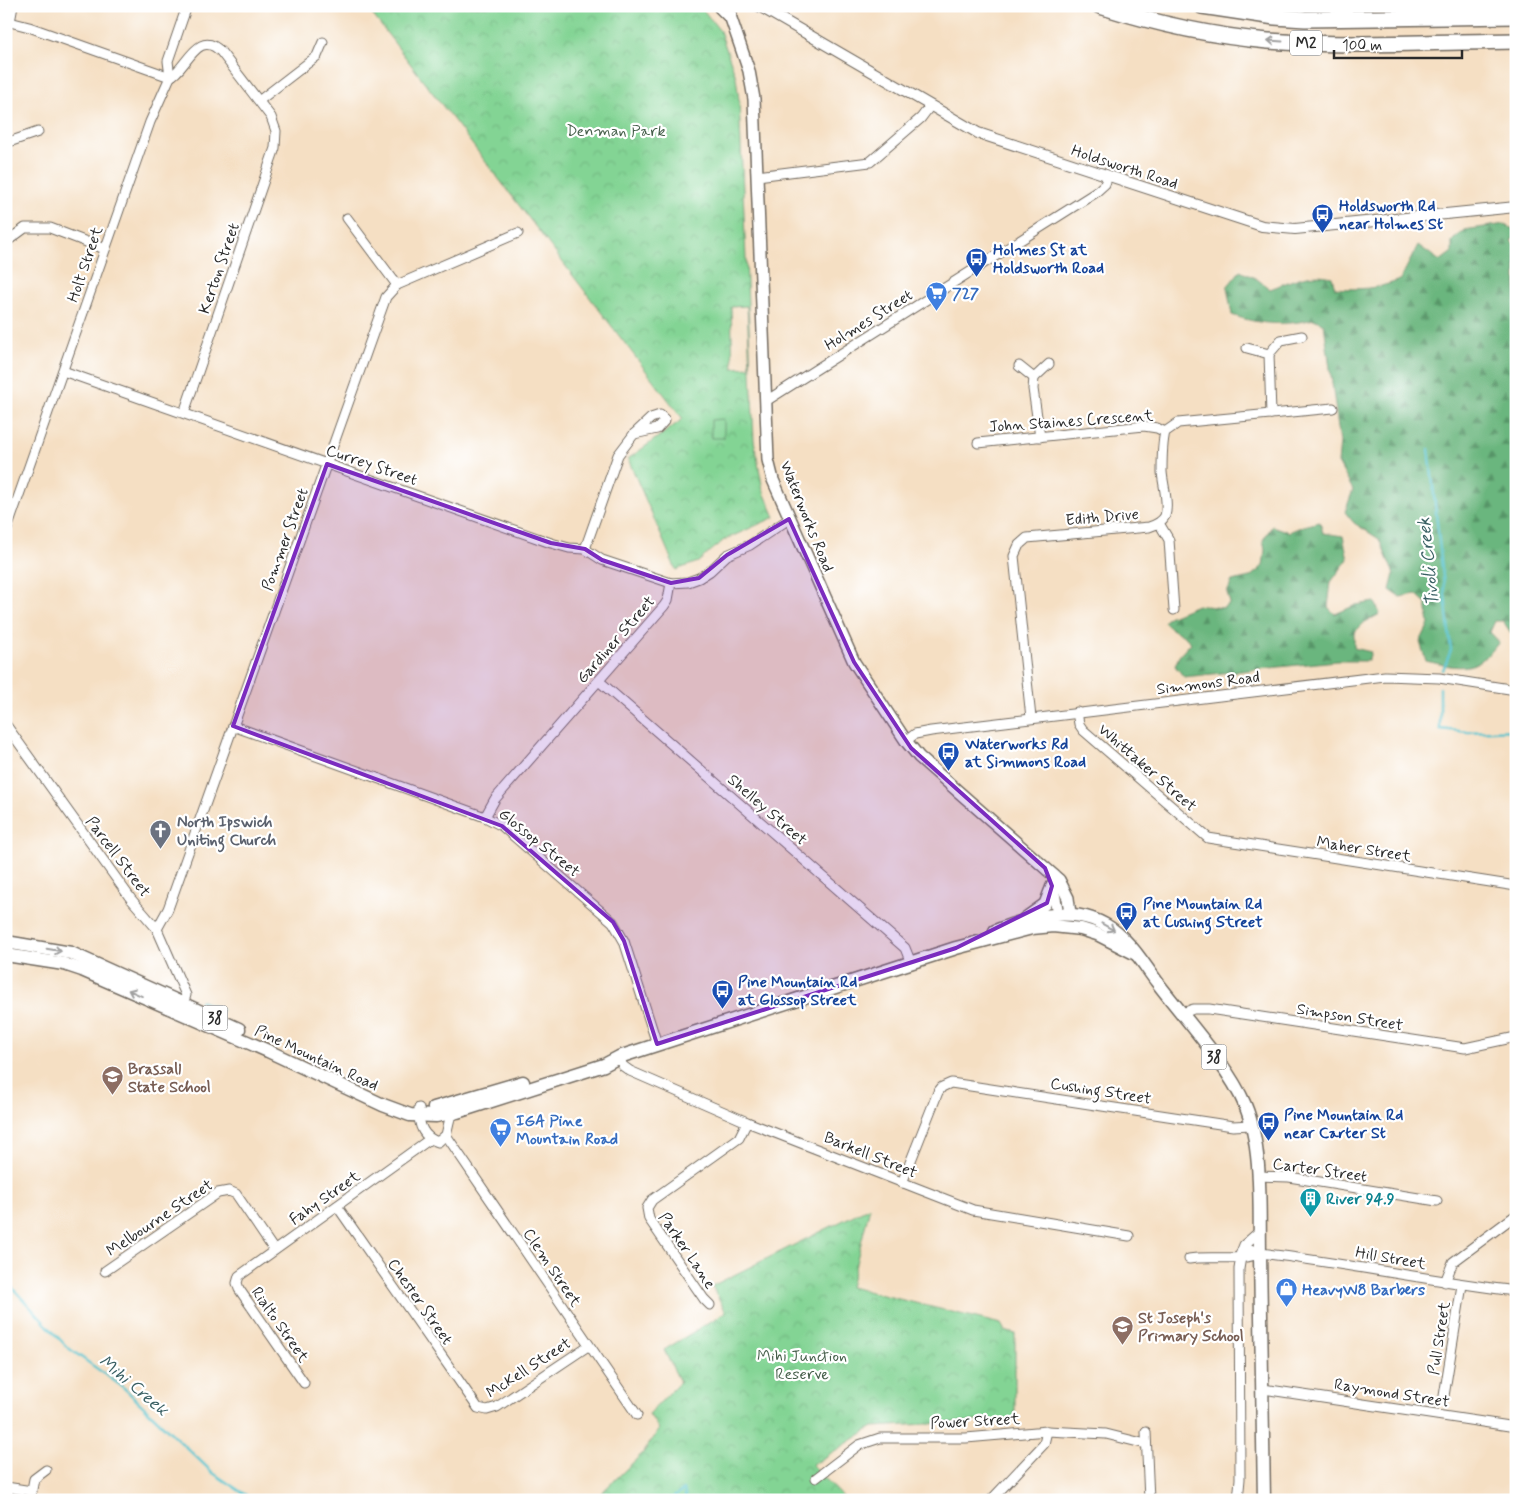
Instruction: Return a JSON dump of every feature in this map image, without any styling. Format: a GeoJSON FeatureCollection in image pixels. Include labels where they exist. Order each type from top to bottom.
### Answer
{"type":"FeatureCollection","features":[{"type":"Feature","properties":{"kind":"highway","name":"M2"},"geometry":{"type":"LineString","coordinates":[[1100,6],[1188,29],[1266,40],[1335,43],[1516,40]]}},
{"type":"Feature","properties":{"kind":"highway","name":"M2"},"geometry":{"type":"LineString","coordinates":[[1202,6],[1260,15],[1305,19],[1516,16]]}},
{"type":"Feature","properties":{"kind":"main road","name":"Waterworks Road"},"geometry":{"type":"LineString","coordinates":[[728,8],[752,83],[769,467],[789,519],[854,662],[906,741],[919,757],[1062,884],[1069,902],[1064,920]]}},
{"type":"Feature","properties":{"kind":"main road","name":"Waterworks Road"},"geometry":{"type":"LineString","coordinates":[[1045,868],[1064,920]]}},
{"type":"Feature","properties":{"kind":"main road"},"geometry":{"type":"LineString","coordinates":[[1020,921],[1046,904],[1052,886]]}},
{"type":"Feature","properties":{"kind":"main road","name":"Pine Mountain Road"},"geometry":{"type":"LineString","coordinates":[[956,948],[1020,921],[1064,920],[1097,934],[1136,954],[1232,1080],[1243,1101],[1251,1124],[1258,1176],[1264,1500]]}},
{"type":"Feature","properties":{"kind":"main road","name":"Pine Mountain Road"},"geometry":{"type":"LineString","coordinates":[[6,942],[71,953],[182,1008],[385,1098],[419,1112],[448,1114],[604,1064],[657,1044],[956,948],[1064,920]]}},
{"type":"Feature","properties":{"kind":"main road","name":"Pine Mountain Road"},"geometry":{"type":"LineString","coordinates":[[6,955],[46,961],[82,970],[182,1008]]}},
{"type":"Feature","properties":{"kind":"street"},"geometry":{"type":"LineString","coordinates":[[13,6],[8,21],[170,77],[179,71],[196,48],[206,45],[212,46],[220,50],[260,100],[317,56],[322,42]]}},
{"type":"Feature","properties":{"kind":"street","name":"Holt Street"},"geometry":{"type":"LineString","coordinates":[[6,532],[152,116],[170,77],[168,61],[187,6]]}},
{"type":"Feature","properties":{"kind":"street","name":"Holdsworth Road"},"geometry":{"type":"LineString","coordinates":[[759,6],[930,106],[992,138],[1262,226],[1283,230],[1516,207]]}},
{"type":"Feature","properties":{"kind":"street","name":"Kerton Street"},"geometry":{"type":"LineString","coordinates":[[184,413],[276,148],[276,131],[260,100]]}},
{"type":"Feature","properties":{"kind":"street"},"geometry":{"type":"LineString","coordinates":[[757,176],[870,162],[921,118],[930,106]]}},
{"type":"Feature","properties":{"kind":"street"},"geometry":{"type":"LineString","coordinates":[[6,143],[38,132]]}},
{"type":"Feature","properties":{"kind":"street","name":"Holmes Street"},"geometry":{"type":"LineString","coordinates":[[766,401],[1095,193],[1105,184],[1108,176]]}},
{"type":"Feature","properties":{"kind":"street"},"geometry":{"type":"LineString","coordinates":[[347,218],[397,285],[518,233]]}},
{"type":"Feature","properties":{"kind":"street"},"geometry":{"type":"LineString","coordinates":[[6,242],[25,228],[50,228],[105,249]]}},
{"type":"Feature","properties":{"kind":"street","name":"Pommer Street"},"geometry":{"type":"LineString","coordinates":[[157,929],[168,909],[386,297],[397,285]]}},
{"type":"Feature","properties":{"kind":"street"},"geometry":{"type":"LineString","coordinates":[[1270,414],[1269,354],[1281,340],[1302,336]]}},
{"type":"Feature","properties":{"kind":"street"},"geometry":{"type":"LineString","coordinates":[[1247,348],[1269,354]]}},
{"type":"Feature","properties":{"kind":"street"},"geometry":{"type":"LineString","coordinates":[[1040,437],[1033,389],[1034,378],[1050,364]]}},
{"type":"Feature","properties":{"kind":"street"},"geometry":{"type":"LineString","coordinates":[[1020,366],[1034,378]]}},
{"type":"Feature","properties":{"kind":"street","name":"Currey Street"},"geometry":{"type":"LineString","coordinates":[[63,371],[552,543],[569,548],[585,549],[602,560],[671,583]]}},
{"type":"Feature","properties":{"kind":"street"},"geometry":{"type":"LineString","coordinates":[[1166,432],[1178,423],[1333,408]]}},
{"type":"Feature","properties":{"kind":"street","name":"John Staines Crescent"},"geometry":{"type":"LineString","coordinates":[[978,443],[1144,426],[1166,432]]}},
{"type":"Feature","properties":{"kind":"street","name":"Edith Drive"},"geometry":{"type":"LineString","coordinates":[[1031,718],[1014,556],[1019,545],[1027,538],[1149,527],[1158,523],[1164,517],[1166,509],[1162,470],[1166,432]]}},
{"type":"Feature","properties":{"kind":"street"},"geometry":{"type":"LineString","coordinates":[[585,549],[618,455],[634,434]]}},
{"type":"Feature","properties":{"kind":"street","name":"Gardiner Street"},"geometry":{"type":"LineString","coordinates":[[485,817],[495,799],[664,606],[668,600],[671,583],[688,582],[699,578],[710,571],[727,555],[750,545],[789,519]]}},
{"type":"Feature","properties":{"kind":"street"},"geometry":{"type":"LineString","coordinates":[[1158,523],[1165,530],[1169,540],[1174,610]]}},
{"type":"Feature","properties":{"kind":"street","name":"Simmons Road"},"geometry":{"type":"LineString","coordinates":[[906,741],[925,732],[1385,676],[1439,678],[1516,690]]}},
{"type":"Feature","properties":{"kind":"street","name":"Shelley Street"},"geometry":{"type":"LineString","coordinates":[[599,681],[905,948],[911,963]]}},
{"type":"Feature","properties":{"kind":"street","name":"Whittaker Street"},"geometry":{"type":"LineString","coordinates":[[1078,712],[1079,724],[1086,733],[1208,838]]}},
{"type":"Feature","properties":{"kind":"street","name":"Parcell Street"},"geometry":{"type":"LineString","coordinates":[[6,724],[108,867],[157,929],[186,995],[182,1008]]}},
{"type":"Feature","properties":{"kind":"street","name":"Glossop Street"},"geometry":{"type":"LineString","coordinates":[[233,726],[485,817],[502,826],[613,922],[624,941],[657,1044]]}},
{"type":"Feature","properties":{"kind":"street","name":"Maher Street"},"geometry":{"type":"LineString","coordinates":[[1208,838],[1516,886]]}},
{"type":"Feature","properties":{"kind":"street","name":"Simpson Street"},"geometry":{"type":"LineString","coordinates":[[1181,1014],[1193,1009],[1208,1009],[1464,1048],[1516,1037]]}},
{"type":"Feature","properties":{"kind":"street","name":"Barkell Street"},"geometry":{"type":"LineString","coordinates":[[619,1057],[623,1066],[630,1071],[747,1122],[985,1214],[1129,1236]]}},
{"type":"Feature","properties":{"kind":"street","name":"Cushing Street"},"geometry":{"type":"LineString","coordinates":[[902,1183],[938,1092],[947,1085],[956,1083],[1231,1125],[1251,1124]]}},
{"type":"Feature","properties":{"kind":"street"},"geometry":{"type":"LineString","coordinates":[[419,1112],[421,1127],[430,1139],[438,1142],[446,1135],[448,1114]]}},
{"type":"Feature","properties":{"kind":"street","name":"Parker Lane"},"geometry":{"type":"LineString","coordinates":[[710,1305],[704,1300],[649,1220],[647,1208],[652,1200],[739,1138],[747,1122]]}},
{"type":"Feature","properties":{"kind":"street","name":"Clem Street"},"geometry":{"type":"LineString","coordinates":[[446,1135],[636,1415]]}},
{"type":"Feature","properties":{"kind":"street","name":"Fahy Street"},"geometry":{"type":"LineString","coordinates":[[237,1280],[244,1271],[430,1139]]}},
{"type":"Feature","properties":{"kind":"street","name":"Carter Street"},"geometry":{"type":"LineString","coordinates":[[1258,1176],[1289,1178],[1437,1201]]}},
{"type":"Feature","properties":{"kind":"street","name":"Melbourne Street"},"geometry":{"type":"LineString","coordinates":[[105,1271],[218,1193],[229,1191],[238,1196],[274,1250]]}},
{"type":"Feature","properties":{"kind":"street","name":"Chester Street"},"geometry":{"type":"LineString","coordinates":[[338,1206],[474,1404],[483,1410]]}},
{"type":"Feature","properties":{"kind":"street"},"geometry":{"type":"LineString","coordinates":[[1445,1282],[1453,1262],[1516,1216]]}},
{"type":"Feature","properties":{"kind":"street"},"geometry":{"type":"LineString","coordinates":[[1238,1500],[1240,1479],[1240,1256],[1244,1245],[1260,1231]]}},
{"type":"Feature","properties":{"kind":"street"},"geometry":{"type":"LineString","coordinates":[[1240,1256],[1242,1251],[1250,1249],[1260,1253]]}},
{"type":"Feature","properties":{"kind":"street","name":"Hill Street"},"geometry":{"type":"LineString","coordinates":[[1260,1253],[1345,1264],[1462,1285],[1516,1291]]}},
{"type":"Feature","properties":{"kind":"street"},"geometry":{"type":"LineString","coordinates":[[1189,1259],[1205,1256],[1240,1256]]}},
{"type":"Feature","properties":{"kind":"street","name":"Rialto Street"},"geometry":{"type":"LineString","coordinates":[[237,1280],[239,1289],[304,1383]]}},
{"type":"Feature","properties":{"kind":"street","name":"Pull Street"},"geometry":{"type":"LineString","coordinates":[[1444,1396],[1462,1285]]}},
{"type":"Feature","properties":{"kind":"street","name":"McKell Street"},"geometry":{"type":"LineString","coordinates":[[483,1410],[497,1407],[588,1346]]}},
{"type":"Feature","properties":{"kind":"street","name":"Raymond Street"},"geometry":{"type":"LineString","coordinates":[[1263,1389],[1516,1427]]}},
{"type":"Feature","properties":{"kind":"street"},"geometry":{"type":"LineString","coordinates":[[991,1500],[1044,1444],[1047,1432]]}},
{"type":"Feature","properties":{"kind":"street","name":"Power Street"},"geometry":{"type":"LineString","coordinates":[[816,1478],[859,1445],[880,1438],[966,1438],[1047,1432],[1106,1434],[1146,1444]]}},
{"type":"Feature","properties":{"kind":"street"},"geometry":{"type":"LineString","coordinates":[[1146,1432],[1149,1500]]}},
{"type":"Feature","properties":{"kind":"street"},"geometry":{"type":"LineString","coordinates":[[6,1486],[31,1495],[34,1479],[46,1470]]}},
{"type":"Feature","properties":{"kind":"street"},"geometry":{"type":"LineString","coordinates":[[1240,1479],[1244,1500]]}},
{"type":"Feature","properties":{"kind":"highlighted area"},"geometry":{"type":"Polygon","coordinates":[[[327,464],[551,543],[585,549],[602,560],[671,583],[699,578],[727,555],[789,519],[854,662],[911,748],[1045,868],[1052,886],[1047,903],[956,948],[657,1044],[624,941],[613,922],[502,826],[233,726],[327,464]]]}},
{"type":"Feature","properties":{"kind":"green space","name":"Denman Park"},"geometry":{"type":"Polygon","coordinates":[[[366,6],[700,6],[720,31],[736,77],[739,100],[754,440],[763,490],[775,517],[724,540],[698,562],[676,570],[628,459],[683,419],[366,6]],[[747,306],[731,307],[733,368],[750,367],[747,306]]]}},
{"type":"Feature","properties":{"kind":"green space"},"geometry":{"type":"Polygon","coordinates":[[[1505,224],[1516,231],[1516,235],[1511,241],[1516,246],[1516,629],[1511,633],[1503,621],[1495,621],[1490,632],[1499,642],[1491,652],[1475,664],[1458,667],[1449,666],[1426,661],[1420,642],[1429,624],[1426,603],[1416,594],[1400,597],[1390,590],[1394,574],[1379,539],[1354,523],[1345,512],[1353,490],[1338,463],[1340,442],[1324,324],[1314,319],[1293,323],[1263,323],[1232,315],[1227,287],[1240,271],[1257,279],[1270,289],[1300,278],[1315,275],[1332,277],[1335,288],[1360,289],[1376,287],[1400,280],[1418,245],[1440,261],[1452,252],[1452,241],[1464,230],[1505,224]]]}},
{"type":"Feature","properties":{"kind":"green space"},"geometry":{"type":"Polygon","coordinates":[[[724,419],[724,438],[711,438],[711,420],[724,419]]]}},
{"type":"Feature","properties":{"kind":"green space"},"geometry":{"type":"Polygon","coordinates":[[[1320,522],[1323,533],[1343,536],[1348,559],[1331,582],[1328,607],[1335,614],[1356,605],[1375,602],[1380,614],[1365,622],[1354,633],[1354,648],[1371,652],[1368,661],[1336,661],[1184,677],[1175,666],[1179,656],[1191,643],[1164,622],[1168,617],[1197,605],[1223,608],[1230,603],[1227,593],[1232,581],[1250,577],[1263,566],[1265,550],[1263,540],[1272,526],[1289,532],[1320,522]]]}},
{"type":"Feature","properties":{"kind":"green space","name":"Mihi Junction Reserve"},"geometry":{"type":"Polygon","coordinates":[[[870,1207],[850,1287],[1001,1324],[1005,1331],[1015,1334],[1015,1419],[873,1427],[812,1465],[846,1500],[594,1500],[644,1452],[659,1429],[649,1414],[680,1382],[664,1350],[726,1312],[712,1286],[870,1207]]]}},
{"type":"Feature","properties":{"kind":"waterway","name":"Tivoli Creek"},"geometry":{"type":"LineString","coordinates":[[1429,449],[1451,650],[1443,670]]}},
{"type":"Feature","properties":{"kind":"waterway","name":"Tivoli Creek"},"geometry":{"type":"LineString","coordinates":[[1440,688],[1440,729],[1468,732],[1516,730]]}},
{"type":"Feature","properties":{"kind":"waterway"},"geometry":{"type":"LineString","coordinates":[[157,980],[175,989]]}},
{"type":"Feature","properties":{"kind":"waterway"},"geometry":{"type":"LineString","coordinates":[[200,1001],[222,1010]]}},
{"type":"Feature","properties":{"kind":"waterway","name":"Mihi Creek"},"geometry":{"type":"LineString","coordinates":[[6,1281],[67,1347],[124,1388],[213,1473],[253,1500]]}},
{"type":"Feature","properties":{"kind":"waterway","name":"Mihi Creek"},"geometry":{"type":"LineString","coordinates":[[669,1500],[684,1490],[686,1500]]}},
{"type":"Feature","properties":{"kind":"place","name":"Holdsworth Rd near Holmes St"},"geometry":{"type":"Point","coordinates":[1323,233]}},
{"type":"Feature","properties":{"kind":"place","name":"Holmes St at Holdsworth Road"},"geometry":{"type":"Point","coordinates":[977,277]}},
{"type":"Feature","properties":{"kind":"place","name":"727"},"geometry":{"type":"Point","coordinates":[936,312]}},
{"type":"Feature","properties":{"kind":"place","name":"Waterworks Rd at Simmons Road"},"geometry":{"type":"Point","coordinates":[949,771]}},
{"type":"Feature","properties":{"kind":"place","name":"North Ipswich Uniting Church"},"geometry":{"type":"Point","coordinates":[161,849]}},
{"type":"Feature","properties":{"kind":"place","name":"Pine Mountain Rd at Cushing Street"},"geometry":{"type":"Point","coordinates":[1127,931]}},
{"type":"Feature","properties":{"kind":"place","name":"Pine Mountain Rd at Glossop Street"},"geometry":{"type":"Point","coordinates":[722,1009]}},
{"type":"Feature","properties":{"kind":"place","name":"Brassall State School"},"geometry":{"type":"Point","coordinates":[112,1096]}},
{"type":"Feature","properties":{"kind":"place","name":"Pine Mountain Rd near Carter St"},"geometry":{"type":"Point","coordinates":[1268,1142]}},
{"type":"Feature","properties":{"kind":"place","name":"IGA Pine Mountain Road"},"geometry":{"type":"Point","coordinates":[500,1148]}},
{"type":"Feature","properties":{"kind":"place","name":"River 94.9"},"geometry":{"type":"Point","coordinates":[1310,1217]}},
{"type":"Feature","properties":{"kind":"place","name":"HeavyW8 Barbers"},"geometry":{"type":"Point","coordinates":[1286,1308]}},
{"type":"Feature","properties":{"kind":"place","name":"St Joseph's Primary School"},"geometry":{"type":"Point","coordinates":[1122,1345]}}]}
